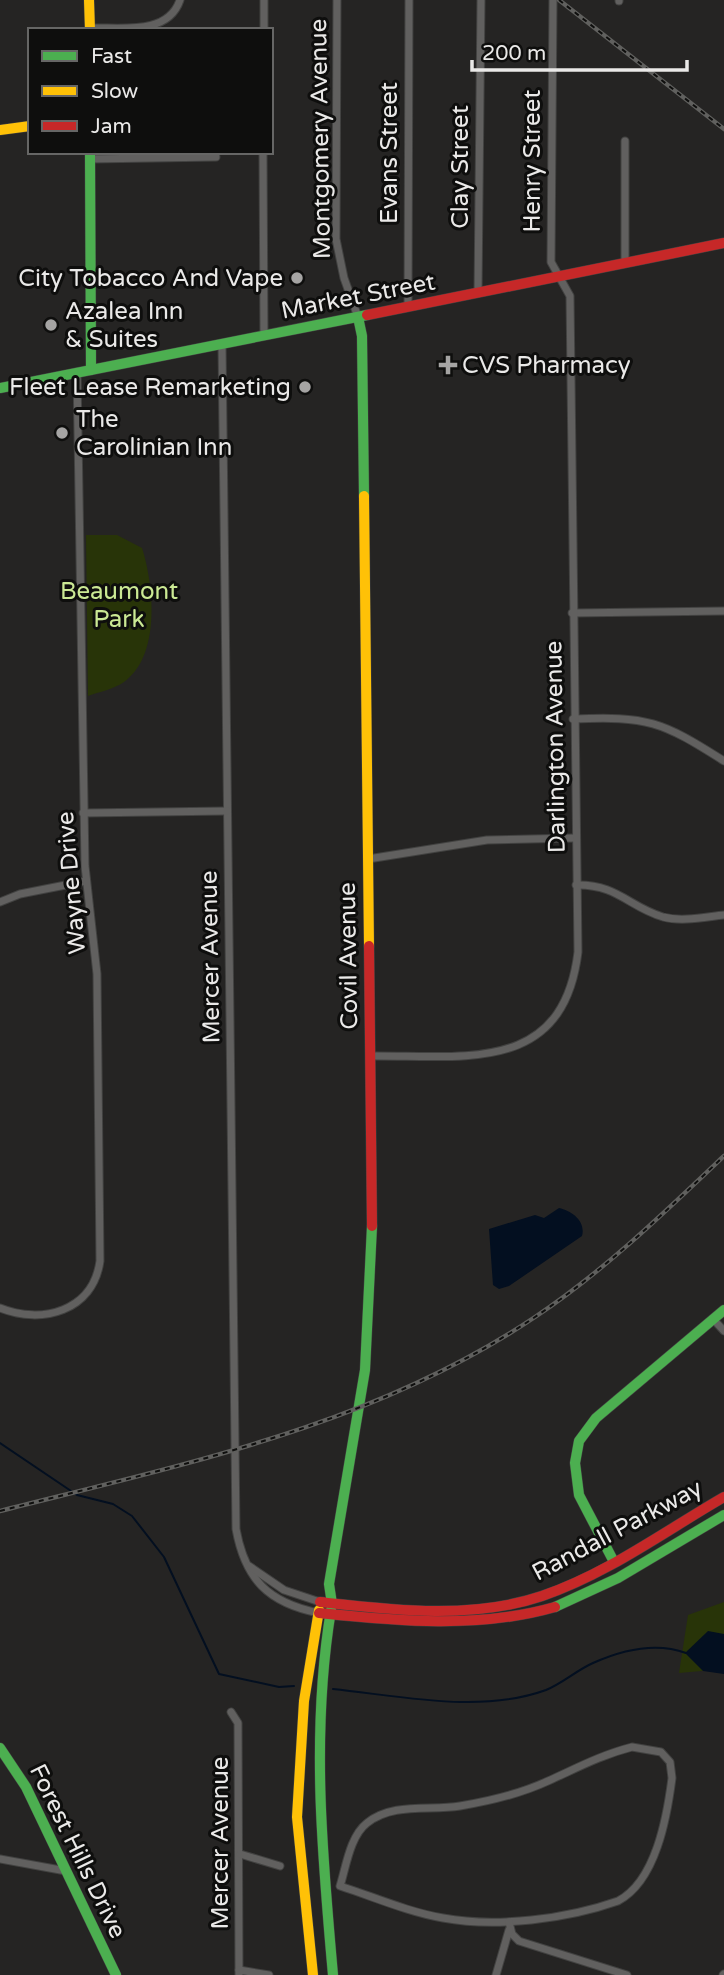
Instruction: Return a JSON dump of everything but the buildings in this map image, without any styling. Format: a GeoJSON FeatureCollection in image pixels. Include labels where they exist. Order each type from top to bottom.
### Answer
{"type":"FeatureCollection","features":[{"type":"Feature","properties":{"kind":"main road"},"geometry":{"type":"LineString","coordinates":[[89,0],[90,28]]}},
{"type":"Feature","properties":{"kind":"main road"},"geometry":{"type":"LineString","coordinates":[[0,130],[28,125]]}},
{"type":"Feature","properties":{"kind":"main road"},"geometry":{"type":"LineString","coordinates":[[90,156],[91,370]]}},
{"type":"Feature","properties":{"kind":"main road","name":"Market Street"},"geometry":{"type":"LineString","coordinates":[[0,388],[724,243]]}},
{"type":"Feature","properties":{"kind":"main road","name":"Covil Avenue"},"geometry":{"type":"LineString","coordinates":[[331,1609],[328,1593],[370,1320],[373,1226],[362,336],[358,317]]}},
{"type":"Feature","properties":{"kind":"main road"},"geometry":{"type":"LineString","coordinates":[[613,1560],[579,1495],[575,1463],[579,1441],[596,1418],[724,1310]]}},
{"type":"Feature","properties":{"kind":"main road","name":"Randall Parkway"},"geometry":{"type":"LineString","coordinates":[[331,1609],[491,1608],[554,1591],[724,1497]]}},
{"type":"Feature","properties":{"kind":"main road","name":"Randall Parkway"},"geometry":{"type":"LineString","coordinates":[[319,1608],[459,1620],[499,1619],[554,1607],[620,1574],[724,1515]]}},
{"type":"Feature","properties":{"kind":"main road"},"geometry":{"type":"LineString","coordinates":[[313,1975],[297,1817],[304,1701],[319,1608],[328,1593]]}},
{"type":"Feature","properties":{"kind":"main road"},"geometry":{"type":"LineString","coordinates":[[331,1609],[318,1693],[316,1762],[333,1975]]}},
{"type":"Feature","properties":{"kind":"main road","name":"Forest Hills Drive"},"geometry":{"type":"LineString","coordinates":[[0,1748],[26,1787],[116,1975]]}},
{"type":"Feature","properties":{"kind":"street"},"geometry":{"type":"LineString","coordinates":[[104,28],[159,24],[175,12],[180,0]]}},
{"type":"Feature","properties":{"kind":"street"},"geometry":{"type":"LineString","coordinates":[[264,0],[264,28]]}},
{"type":"Feature","properties":{"kind":"street","name":"Montgomery Avenue"},"geometry":{"type":"LineString","coordinates":[[337,0],[336,239],[344,278],[358,317]]}},
{"type":"Feature","properties":{"kind":"street","name":"Evans Street"},"geometry":{"type":"LineString","coordinates":[[408,307],[409,0]]}},
{"type":"Feature","properties":{"kind":"street","name":"Clay Street"},"geometry":{"type":"LineString","coordinates":[[478,293],[481,0]]}},
{"type":"Feature","properties":{"kind":"street","name":"Henry Street"},"geometry":{"type":"LineString","coordinates":[[553,0],[551,262],[552,268],[561,276]]}},
{"type":"Feature","properties":{"kind":"street"},"geometry":{"type":"LineString","coordinates":[[625,141],[625,263]]}},
{"type":"Feature","properties":{"kind":"street"},"geometry":{"type":"LineString","coordinates":[[263,154],[264,335]]}},
{"type":"Feature","properties":{"kind":"street"},"geometry":{"type":"LineString","coordinates":[[90,156],[216,157]]}},
{"type":"Feature","properties":{"kind":"street","name":"Darlington Avenue"},"geometry":{"type":"LineString","coordinates":[[370,1056],[478,1055],[501,1052],[538,1036],[569,996],[575,979],[578,952],[573,719],[570,296],[561,276]]}},
{"type":"Feature","properties":{"kind":"street","name":"Mercer Avenue"},"geometry":{"type":"LineString","coordinates":[[222,344],[236,1529],[251,1576],[271,1595],[296,1607],[319,1608]]}},
{"type":"Feature","properties":{"kind":"street","name":"Wayne Drive"},"geometry":{"type":"LineString","coordinates":[[0,1308],[30,1316],[61,1312],[76,1303],[90,1289],[100,1266],[97,974],[86,881],[83,813],[77,372]]}},
{"type":"Feature","properties":{"kind":"street"},"geometry":{"type":"LineString","coordinates":[[572,612],[724,611]]}},
{"type":"Feature","properties":{"kind":"street"},"geometry":{"type":"LineString","coordinates":[[573,719],[653,722],[678,732],[724,761]]}},
{"type":"Feature","properties":{"kind":"street"},"geometry":{"type":"LineString","coordinates":[[83,813],[227,811]]}},
{"type":"Feature","properties":{"kind":"street"},"geometry":{"type":"LineString","coordinates":[[368,859],[487,840],[575,838]]}},
{"type":"Feature","properties":{"kind":"street"},"geometry":{"type":"LineString","coordinates":[[0,902],[20,894],[86,881]]}},
{"type":"Feature","properties":{"kind":"street"},"geometry":{"type":"LineString","coordinates":[[576,885],[596,884],[614,890],[666,918],[724,915]]}},
{"type":"Feature","properties":{"kind":"street"},"geometry":{"type":"LineString","coordinates":[[713,1319],[724,1331]]}},
{"type":"Feature","properties":{"kind":"street"},"geometry":{"type":"LineString","coordinates":[[613,1560],[620,1574]]}},
{"type":"Feature","properties":{"kind":"street","name":"Mercer Avenue"},"geometry":{"type":"LineString","coordinates":[[231,1712],[238,1723],[239,1973]]}},
{"type":"Feature","properties":{"kind":"street"},"geometry":{"type":"LineString","coordinates":[[641,1746],[661,1752],[671,1766],[670,1793],[650,1864],[640,1883],[626,1897],[609,1904],[509,1922],[440,1918],[340,1886],[360,1830],[370,1821],[395,1811],[458,1806],[519,1792],[600,1755],[641,1746]]}},
{"type":"Feature","properties":{"kind":"street"},"geometry":{"type":"LineString","coordinates":[[240,1854],[280,1866]]}},
{"type":"Feature","properties":{"kind":"street"},"geometry":{"type":"LineString","coordinates":[[0,1859],[66,1871]]}},
{"type":"Feature","properties":{"kind":"street"},"geometry":{"type":"LineString","coordinates":[[496,1975],[508,1937],[509,1922]]}},
{"type":"Feature","properties":{"kind":"street"},"geometry":{"type":"LineString","coordinates":[[509,1922],[512,1934],[519,1941],[627,1975]]}},
{"type":"Feature","properties":{"kind":"street"},"geometry":{"type":"LineString","coordinates":[[239,1973],[269,1975]]}},
{"type":"Feature","properties":{"kind":"green space","name":"Beaumont Park"},"geometry":{"type":"Polygon","coordinates":[[[86,535],[117,535],[142,548],[151,600],[149,638],[136,670],[124,682],[88,696],[86,535]]]}},
{"type":"Feature","properties":{"kind":"green space"},"geometry":{"type":"Polygon","coordinates":[[[724,1602],[724,1669],[679,1673],[688,1615],[724,1602]]]}},
{"type":"Feature","properties":{"kind":"water"},"geometry":{"type":"Polygon","coordinates":[[[559,1208],[580,1221],[582,1236],[509,1286],[499,1289],[493,1285],[489,1229],[535,1215],[544,1218],[559,1208]]]}},
{"type":"Feature","properties":{"kind":"water"},"geometry":{"type":"Polygon","coordinates":[[[708,1631],[724,1634],[724,1674],[703,1671],[685,1653],[708,1631]]]}},
{"type":"Feature","properties":{"kind":"waterway"},"geometry":{"type":"LineString","coordinates":[[0,1443],[77,1495],[113,1504],[132,1516],[164,1557],[219,1674],[279,1687],[294,1686]]}},
{"type":"Feature","properties":{"kind":"waterway"},"geometry":{"type":"LineString","coordinates":[[333,1689],[413,1699],[494,1701],[546,1690],[593,1663],[627,1651],[663,1648],[686,1653]]}},
{"type":"Feature","properties":{"kind":"railway"},"geometry":{"type":"LineString","coordinates":[[559,0],[724,129]]}},
{"type":"Feature","properties":{"kind":"railway"},"geometry":{"type":"LineString","coordinates":[[0,1511],[139,1476],[276,1437],[410,1386],[473,1354],[560,1299],[633,1241],[724,1156]]}},
{"type":"Feature","properties":{"kind":"traffic: fast"},"geometry":{"type":"LineString","coordinates":[[90,154],[91,370]]}},
{"type":"Feature","properties":{"kind":"traffic: fast"},"geometry":{"type":"LineString","coordinates":[[0,388],[367,315]]}},
{"type":"Feature","properties":{"kind":"traffic: fast"},"geometry":{"type":"LineString","coordinates":[[358,317],[362,336],[364,496]]}},
{"type":"Feature","properties":{"kind":"traffic: fast"},"geometry":{"type":"LineString","coordinates":[[332,1604],[329,1584],[365,1370],[372,1226]]}},
{"type":"Feature","properties":{"kind":"traffic: fast"},"geometry":{"type":"LineString","coordinates":[[613,1560],[579,1495],[575,1463],[579,1441],[596,1418],[724,1310]]}},
{"type":"Feature","properties":{"kind":"traffic: fast"},"geometry":{"type":"LineString","coordinates":[[555,1607],[618,1578],[724,1515]]}},
{"type":"Feature","properties":{"kind":"traffic: fast"},"geometry":{"type":"LineString","coordinates":[[331,1610],[321,1701],[320,1792],[333,1975]]}},
{"type":"Feature","properties":{"kind":"traffic: fast"},"geometry":{"type":"LineString","coordinates":[[0,1748],[26,1787],[116,1975]]}},
{"type":"Feature","properties":{"kind":"traffic: slow"},"geometry":{"type":"LineString","coordinates":[[89,0],[90,28]]}},
{"type":"Feature","properties":{"kind":"traffic: slow"},"geometry":{"type":"LineString","coordinates":[[0,130],[28,126]]}},
{"type":"Feature","properties":{"kind":"traffic: slow"},"geometry":{"type":"LineString","coordinates":[[364,496],[369,946]]}},
{"type":"Feature","properties":{"kind":"traffic: slow"},"geometry":{"type":"LineString","coordinates":[[313,1975],[297,1817],[304,1701],[319,1610]]}},
{"type":"Feature","properties":{"kind":"traffic: jam"},"geometry":{"type":"LineString","coordinates":[[367,315],[724,243]]}},
{"type":"Feature","properties":{"kind":"traffic: jam"},"geometry":{"type":"LineString","coordinates":[[369,946],[372,1226]]}},
{"type":"Feature","properties":{"kind":"traffic: jam"},"geometry":{"type":"LineString","coordinates":[[320,1602],[403,1610],[460,1611],[542,1596],[590,1576],[724,1497]]}},
{"type":"Feature","properties":{"kind":"traffic: jam"},"geometry":{"type":"LineString","coordinates":[[319,1613],[378,1619],[467,1621],[526,1614],[555,1607]]}},
{"type":"Feature","properties":{"kind":"place","name":"City Tobacco And Vape"},"geometry":{"type":"Point","coordinates":[297,278]}},
{"type":"Feature","properties":{"kind":"place","name":"Azalea Inn & Suites"},"geometry":{"type":"Point","coordinates":[51,325]}},
{"type":"Feature","properties":{"kind":"place","name":"CVS Pharmacy"},"geometry":{"type":"Point","coordinates":[448,365]}},
{"type":"Feature","properties":{"kind":"place","name":"Fleet Lease Remarketing"},"geometry":{"type":"Point","coordinates":[305,387]}},
{"type":"Feature","properties":{"kind":"place","name":"The Carolinian Inn"},"geometry":{"type":"Point","coordinates":[62,433]}}]}
